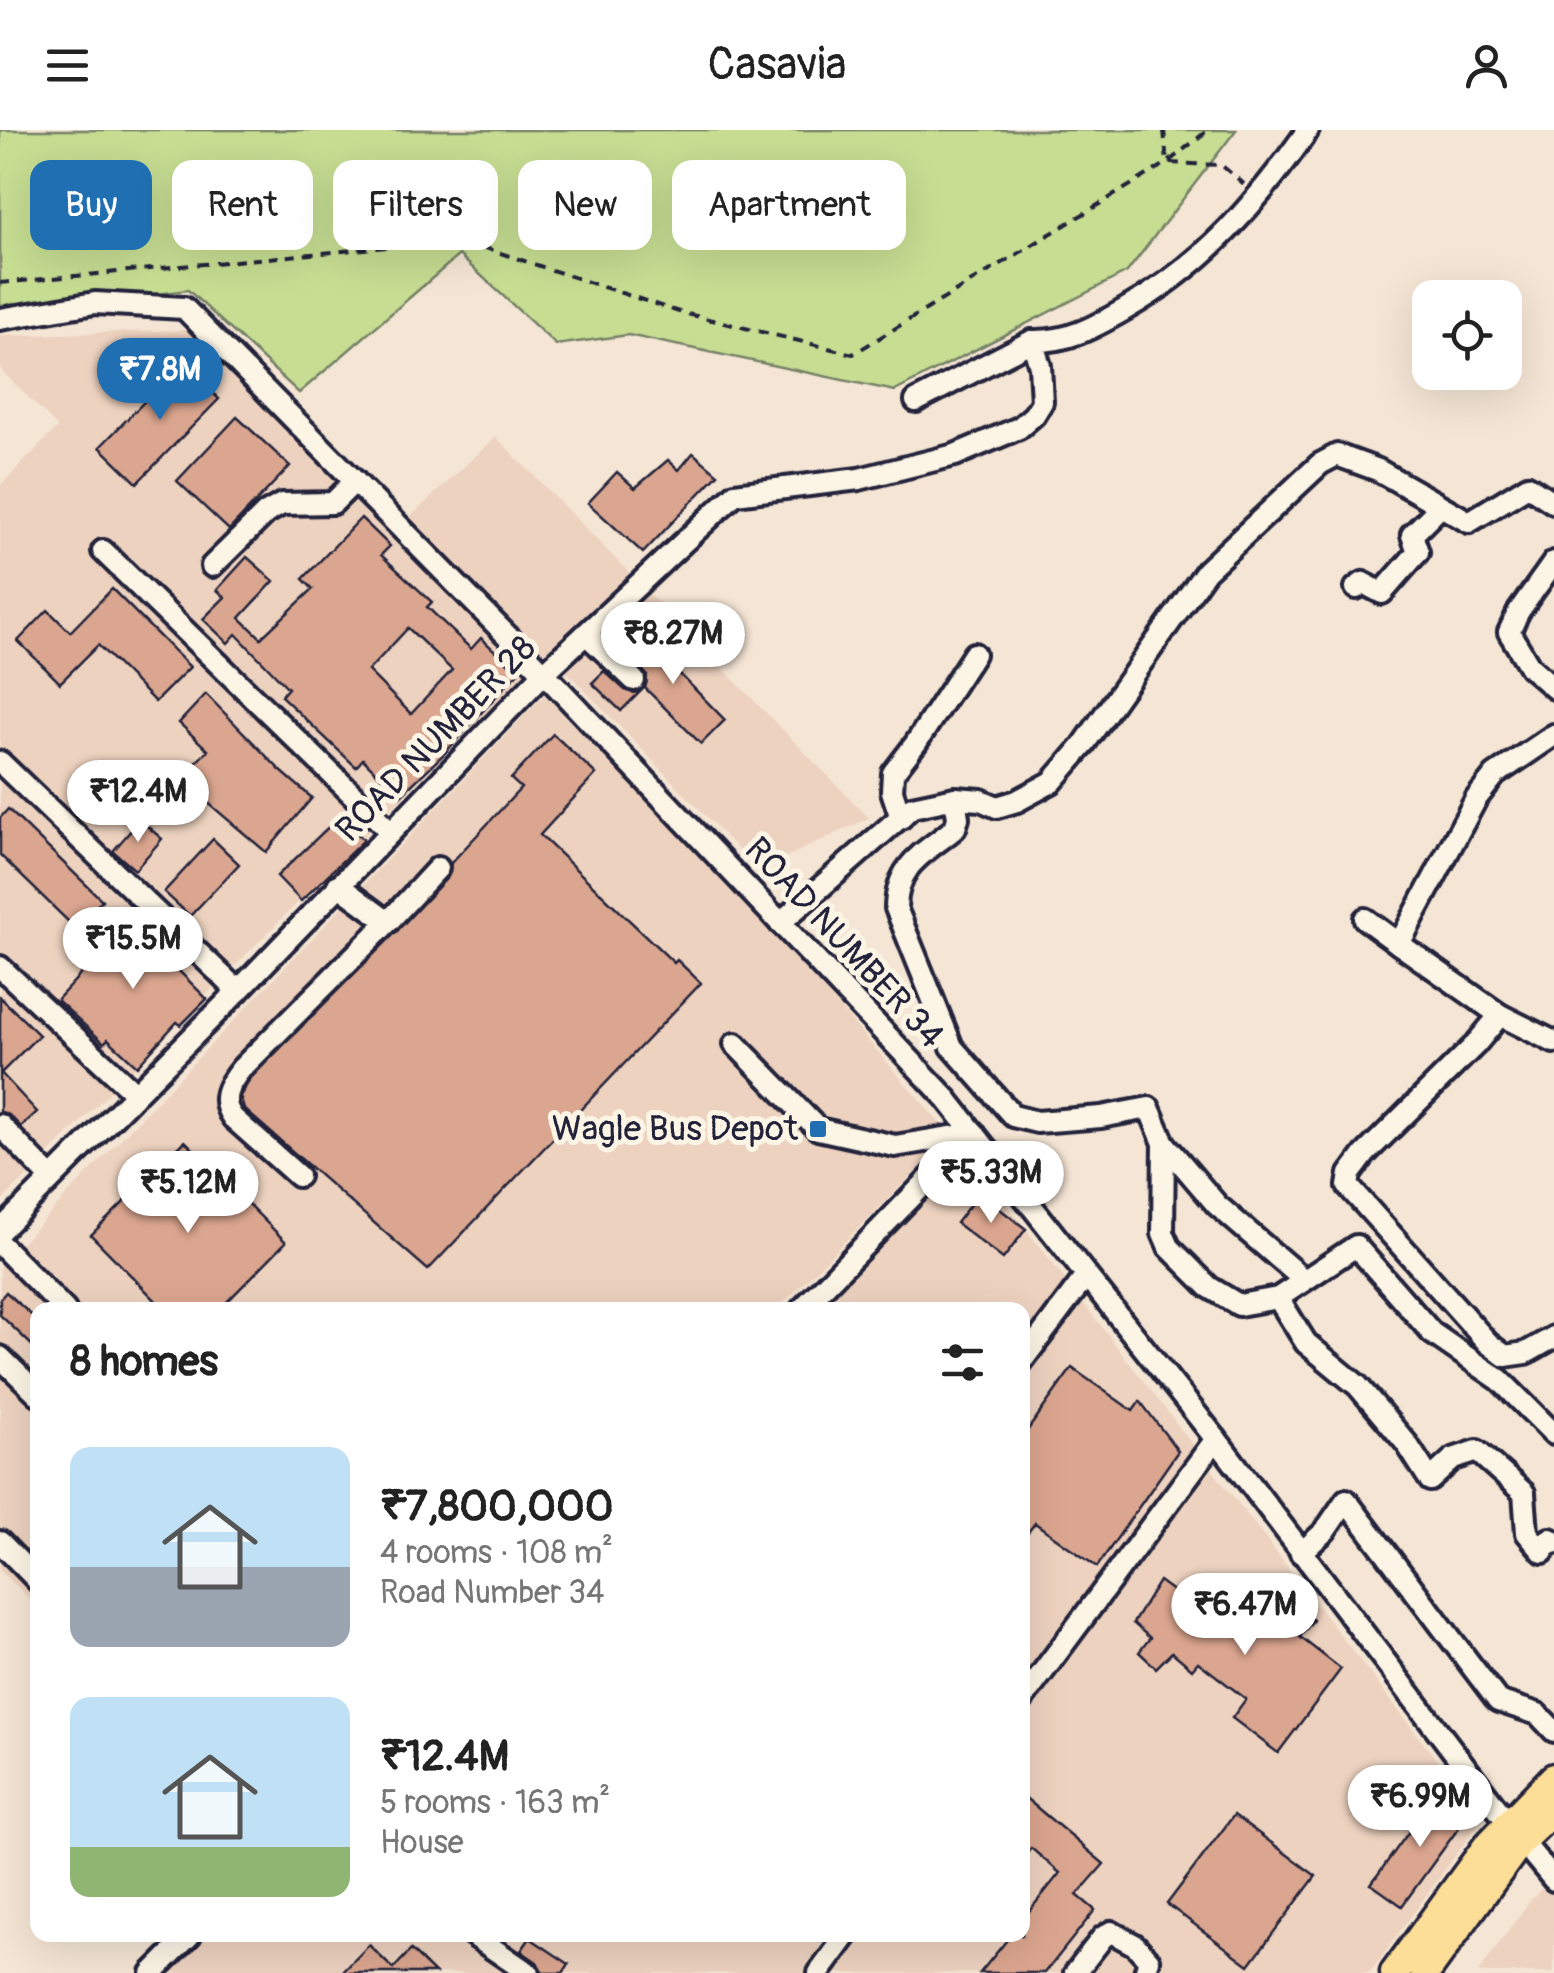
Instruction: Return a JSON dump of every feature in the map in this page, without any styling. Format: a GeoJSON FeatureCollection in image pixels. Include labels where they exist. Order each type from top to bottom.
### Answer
{"type":"FeatureCollection","features":[{"type":"Feature","properties":{"kind":"main road"},"geometry":{"type":"LineString","coordinates":[[1425,1973],[1514,1832],[1554,1778]]}},
{"type":"Feature","properties":{"kind":"main road"},"geometry":{"type":"LineString","coordinates":[[1396,1973],[1486,1847],[1554,1809]]}},
{"type":"Feature","properties":{"kind":"street"},"geometry":{"type":"LineString","coordinates":[[916,402],[1032,341],[1056,342],[1090,330],[1178,277],[1225,236],[1308,130]]}},
{"type":"Feature","properties":{"kind":"street","name":"ROAD NUMBER 34"},"geometry":{"type":"LineString","coordinates":[[0,319],[95,303],[184,308],[544,673],[946,1098],[1216,1439],[1554,1880]]}},
{"type":"Feature","properties":{"kind":"street","name":"ROAD NUMBER 28"},"geometry":{"type":"LineString","coordinates":[[0,1231],[544,673],[735,494],[858,479],[955,455],[1018,428],[1042,402],[1040,366],[1032,341]]}},
{"type":"Feature","properties":{"kind":"street"},"geometry":{"type":"LineString","coordinates":[[780,922],[912,808],[955,798],[981,800],[997,808],[1052,782],[1082,747],[1206,571],[1320,464],[1337,454],[1420,492],[1469,522],[1528,486],[1554,502]]}},
{"type":"Feature","properties":{"kind":"street"},"geometry":{"type":"LineString","coordinates":[[212,566],[266,513],[282,504],[333,503],[356,481]]}},
{"type":"Feature","properties":{"kind":"street"},"geometry":{"type":"LineString","coordinates":[[1356,588],[1363,582],[1382,593],[1418,552],[1412,535],[1440,506]]}},
{"type":"Feature","properties":{"kind":"street"},"geometry":{"type":"LineString","coordinates":[[103,551],[390,831]]}},
{"type":"Feature","properties":{"kind":"street"},"geometry":{"type":"LineString","coordinates":[[1554,562],[1519,610],[1509,632],[1530,667],[1554,688]]}},
{"type":"Feature","properties":{"kind":"street"},"geometry":{"type":"LineString","coordinates":[[586,634],[634,680]]}},
{"type":"Feature","properties":{"kind":"street"},"geometry":{"type":"LineString","coordinates":[[901,818],[892,791],[893,773],[974,654]]}},
{"type":"Feature","properties":{"kind":"street"},"geometry":{"type":"LineString","coordinates":[[1399,944],[1476,799],[1495,774],[1554,735]]}},
{"type":"Feature","properties":{"kind":"street"},"geometry":{"type":"LineString","coordinates":[[0,762],[238,991]]}},
{"type":"Feature","properties":{"kind":"street"},"geometry":{"type":"LineString","coordinates":[[955,798],[955,828],[902,873],[896,889],[896,908],[952,1047],[1014,1116],[1037,1122],[1149,1108],[1164,1143],[1217,1204],[1304,1280]]}},
{"type":"Feature","properties":{"kind":"street"},"geometry":{"type":"LineString","coordinates":[[298,1176],[227,1110],[227,1088],[241,1069],[438,868]]}},
{"type":"Feature","properties":{"kind":"street"},"geometry":{"type":"LineString","coordinates":[[338,885],[388,922]]}},
{"type":"Feature","properties":{"kind":"street"},"geometry":{"type":"LineString","coordinates":[[1365,919],[1500,1015],[1554,1042]]}},
{"type":"Feature","properties":{"kind":"street"},"geometry":{"type":"LineString","coordinates":[[0,967],[134,1093]]}},
{"type":"Feature","properties":{"kind":"street"},"geometry":{"type":"LineString","coordinates":[[1500,1015],[1365,1154],[1350,1174],[1348,1186],[1488,1343],[1505,1356],[1526,1353],[1554,1338]]}},
{"type":"Feature","properties":{"kind":"street"},"geometry":{"type":"LineString","coordinates":[[735,1044],[818,1129],[895,1146],[974,1134]]}},
{"type":"Feature","properties":{"kind":"street"},"geometry":{"type":"LineString","coordinates":[[0,1125],[51,1178]]}},
{"type":"Feature","properties":{"kind":"street"},"geometry":{"type":"LineString","coordinates":[[809,1302],[974,1134]]}},
{"type":"Feature","properties":{"kind":"street"},"geometry":{"type":"LineString","coordinates":[[1164,1143],[1163,1233],[1169,1246],[1209,1287],[1238,1304],[1278,1298],[1356,1246],[1432,1333],[1500,1380],[1554,1434]]}},
{"type":"Feature","properties":{"kind":"street"},"geometry":{"type":"LineString","coordinates":[[0,1244],[57,1302]]}},
{"type":"Feature","properties":{"kind":"street"},"geometry":{"type":"LineString","coordinates":[[1030,1350],[1086,1276]]}},
{"type":"Feature","properties":{"kind":"street"},"geometry":{"type":"LineString","coordinates":[[1278,1298],[1306,1343],[1358,1386],[1407,1444],[1430,1480],[1453,1459],[1477,1451],[1524,1494],[1528,1533],[1543,1552],[1550,1539],[1554,1544]]}},
{"type":"Feature","properties":{"kind":"street"},"geometry":{"type":"LineString","coordinates":[[0,1357],[30,1386]]}},
{"type":"Feature","properties":{"kind":"street"},"geometry":{"type":"LineString","coordinates":[[1030,1686],[1216,1439]]}},
{"type":"Feature","properties":{"kind":"street"},"geometry":{"type":"LineString","coordinates":[[1301,1552],[1326,1531],[1346,1500],[1498,1701],[1538,1714],[1554,1730]]}},
{"type":"Feature","properties":{"kind":"street"},"geometry":{"type":"LineString","coordinates":[[0,1542],[30,1573]]}},
{"type":"Feature","properties":{"kind":"street"},"geometry":{"type":"LineString","coordinates":[[1075,1973],[1111,1932],[1145,1954],[1149,1960],[1145,1973]]}},
{"type":"Feature","properties":{"kind":"street"},"geometry":{"type":"LineString","coordinates":[[152,1973],[183,1942]]}},
{"type":"Feature","properties":{"kind":"street"},"geometry":{"type":"LineString","coordinates":[[483,1942],[528,1973]]}},
{"type":"Feature","properties":{"kind":"street"},"geometry":{"type":"LineString","coordinates":[[819,1973],[842,1942]]}},
{"type":"Feature","properties":{"kind":"path"},"geometry":{"type":"LineString","coordinates":[[1164,130],[1167,162]]}},
{"type":"Feature","properties":{"kind":"path"},"geometry":{"type":"LineString","coordinates":[[0,282],[461,240],[680,312],[854,354],[1167,162],[1208,130]]}},
{"type":"Feature","properties":{"kind":"path"},"geometry":{"type":"LineString","coordinates":[[1167,162],[1221,166],[1259,196]]}},
{"type":"Feature","properties":{"kind":"shaded area"},"geometry":{"type":"Polygon","coordinates":[[[215,329],[410,517],[496,437],[869,818],[758,870],[547,651],[0,1203],[0,486],[58,427],[0,369],[0,336],[215,329]]]}},
{"type":"Feature","properties":{"kind":"shaded area"},"geometry":{"type":"Polygon","coordinates":[[[544,695],[772,930],[951,1136],[784,1302],[30,1302],[30,1599],[0,1570],[0,1266],[544,695]]]}},
{"type":"Feature","properties":{"kind":"shaded area"},"geometry":{"type":"Polygon","coordinates":[[[971,1158],[1470,1803],[1478,1824],[1370,1973],[148,1973],[179,1942],[1030,1942],[1030,1302],[825,1302],[971,1158]]]}},
{"type":"Feature","properties":{"kind":"shaded area"},"geometry":{"type":"Polygon","coordinates":[[[1554,1876],[1554,1973],[1478,1973],[1529,1902],[1554,1876]]]}},
{"type":"Feature","properties":{"kind":"green space"},"geometry":{"type":"Polygon","coordinates":[[[0,130],[1236,130],[1127,272],[895,391],[628,335],[556,345],[459,255],[299,393],[188,290],[0,314],[0,130]]]}},
{"type":"Feature","properties":{"kind":"building"},"geometry":{"type":"Polygon","coordinates":[[[182,363],[219,399],[137,483],[100,447],[182,363]]]}},
{"type":"Feature","properties":{"kind":"building"},"geometry":{"type":"Polygon","coordinates":[[[237,417],[290,466],[229,530],[177,481],[237,417]]]}},
{"type":"Feature","properties":{"kind":"building"},"geometry":{"type":"Polygon","coordinates":[[[693,453],[718,474],[643,553],[588,503],[617,472],[635,488],[668,460],[679,470],[693,453]]]}},
{"type":"Feature","properties":{"kind":"building"},"geometry":{"type":"Polygon","coordinates":[[[361,518],[390,546],[381,555],[432,602],[427,607],[471,649],[481,638],[518,672],[400,796],[363,759],[356,767],[281,696],[288,688],[236,634],[228,643],[203,619],[225,597],[217,590],[247,557],[274,581],[240,618],[261,638],[313,589],[303,579],[361,518]],[[408,628],[368,671],[411,714],[452,670],[408,628]]]}},
{"type":"Feature","properties":{"kind":"building"},"geometry":{"type":"Polygon","coordinates":[[[112,589],[190,667],[155,702],[98,645],[60,683],[18,641],[48,610],[70,632],[112,589]]]}},
{"type":"Feature","properties":{"kind":"building"},"geometry":{"type":"Polygon","coordinates":[[[647,627],[675,654],[668,662],[725,720],[701,744],[645,688],[647,675],[624,651],[647,627]]]}},
{"type":"Feature","properties":{"kind":"building"},"geometry":{"type":"Polygon","coordinates":[[[604,671],[625,690],[640,692],[621,711],[592,683],[604,671]]]}},
{"type":"Feature","properties":{"kind":"building"},"geometry":{"type":"Polygon","coordinates":[[[206,694],[312,798],[266,852],[180,779],[208,750],[179,723],[206,694]]]}},
{"type":"Feature","properties":{"kind":"building"},"geometry":{"type":"Polygon","coordinates":[[[553,734],[596,774],[540,835],[674,963],[677,960],[701,983],[428,1270],[244,1109],[240,1096],[251,1078],[448,877],[451,863],[521,788],[511,779],[553,734]]]}},
{"type":"Feature","properties":{"kind":"building"},"geometry":{"type":"Polygon","coordinates":[[[8,809],[102,900],[75,928],[0,855],[0,818],[8,809]]]}},
{"type":"Feature","properties":{"kind":"building"},"geometry":{"type":"Polygon","coordinates":[[[340,816],[364,840],[301,901],[277,876],[340,816]]]}},
{"type":"Feature","properties":{"kind":"building"},"geometry":{"type":"Polygon","coordinates":[[[140,820],[162,839],[135,870],[113,851],[140,820]]]}},
{"type":"Feature","properties":{"kind":"building"},"geometry":{"type":"Polygon","coordinates":[[[213,839],[239,864],[190,916],[164,892],[213,839]]]}},
{"type":"Feature","properties":{"kind":"building"},"geometry":{"type":"Polygon","coordinates":[[[137,913],[184,958],[175,967],[207,999],[181,1025],[177,1022],[137,1066],[108,1039],[104,1043],[57,1000],[137,913]]]}},
{"type":"Feature","properties":{"kind":"building"},"geometry":{"type":"Polygon","coordinates":[[[0,997],[39,1035],[1,1073],[37,1112],[21,1127],[0,1112],[0,997]]]}},
{"type":"Feature","properties":{"kind":"building"},"geometry":{"type":"Polygon","coordinates":[[[185,1141],[286,1242],[227,1302],[157,1302],[91,1235],[185,1141]]]}},
{"type":"Feature","properties":{"kind":"building"},"geometry":{"type":"Polygon","coordinates":[[[979,1193],[1026,1229],[1003,1259],[956,1223],[979,1193]]]}},
{"type":"Feature","properties":{"kind":"building"},"geometry":{"type":"Polygon","coordinates":[[[6,1292],[30,1314],[30,1343],[0,1315],[0,1299],[6,1292]]]}},
{"type":"Feature","properties":{"kind":"building"},"geometry":{"type":"Polygon","coordinates":[[[1072,1368],[1133,1411],[1140,1401],[1178,1451],[1097,1567],[1035,1523],[1030,1530],[1030,1427],[1072,1368]]]}},
{"type":"Feature","properties":{"kind":"building"},"geometry":{"type":"Polygon","coordinates":[[[1159,1581],[1232,1634],[1269,1586],[1313,1620],[1300,1637],[1341,1669],[1278,1753],[1232,1718],[1246,1699],[1198,1662],[1192,1669],[1172,1652],[1156,1668],[1139,1652],[1150,1638],[1133,1623],[1159,1581]]]}},
{"type":"Feature","properties":{"kind":"building"},"geometry":{"type":"Polygon","coordinates":[[[1437,1793],[1468,1815],[1402,1906],[1371,1884],[1437,1793]]]}},
{"type":"Feature","properties":{"kind":"building"},"geometry":{"type":"Polygon","coordinates":[[[1030,1802],[1104,1864],[1077,1895],[1095,1910],[1045,1973],[980,1973],[1005,1942],[1030,1942],[1030,1910],[1060,1873],[1031,1848],[1030,1802]]]}},
{"type":"Feature","properties":{"kind":"building"},"geometry":{"type":"Polygon","coordinates":[[[1234,1815],[1316,1876],[1249,1965],[1167,1904],[1234,1815]]]}},
{"type":"Feature","properties":{"kind":"building"},"geometry":{"type":"Polygon","coordinates":[[[527,1942],[536,1942],[569,1964],[563,1973],[543,1973],[537,1962],[521,1951],[527,1942]]]}},
{"type":"Feature","properties":{"kind":"building"},"geometry":{"type":"Polygon","coordinates":[[[369,1945],[393,1969],[411,1950],[435,1973],[342,1973],[369,1945]]]}},
{"type":"Feature","properties":{"kind":"place","name":"Wagle Bus Depot"},"geometry":{"type":"Point","coordinates":[818,1129]}}]}
